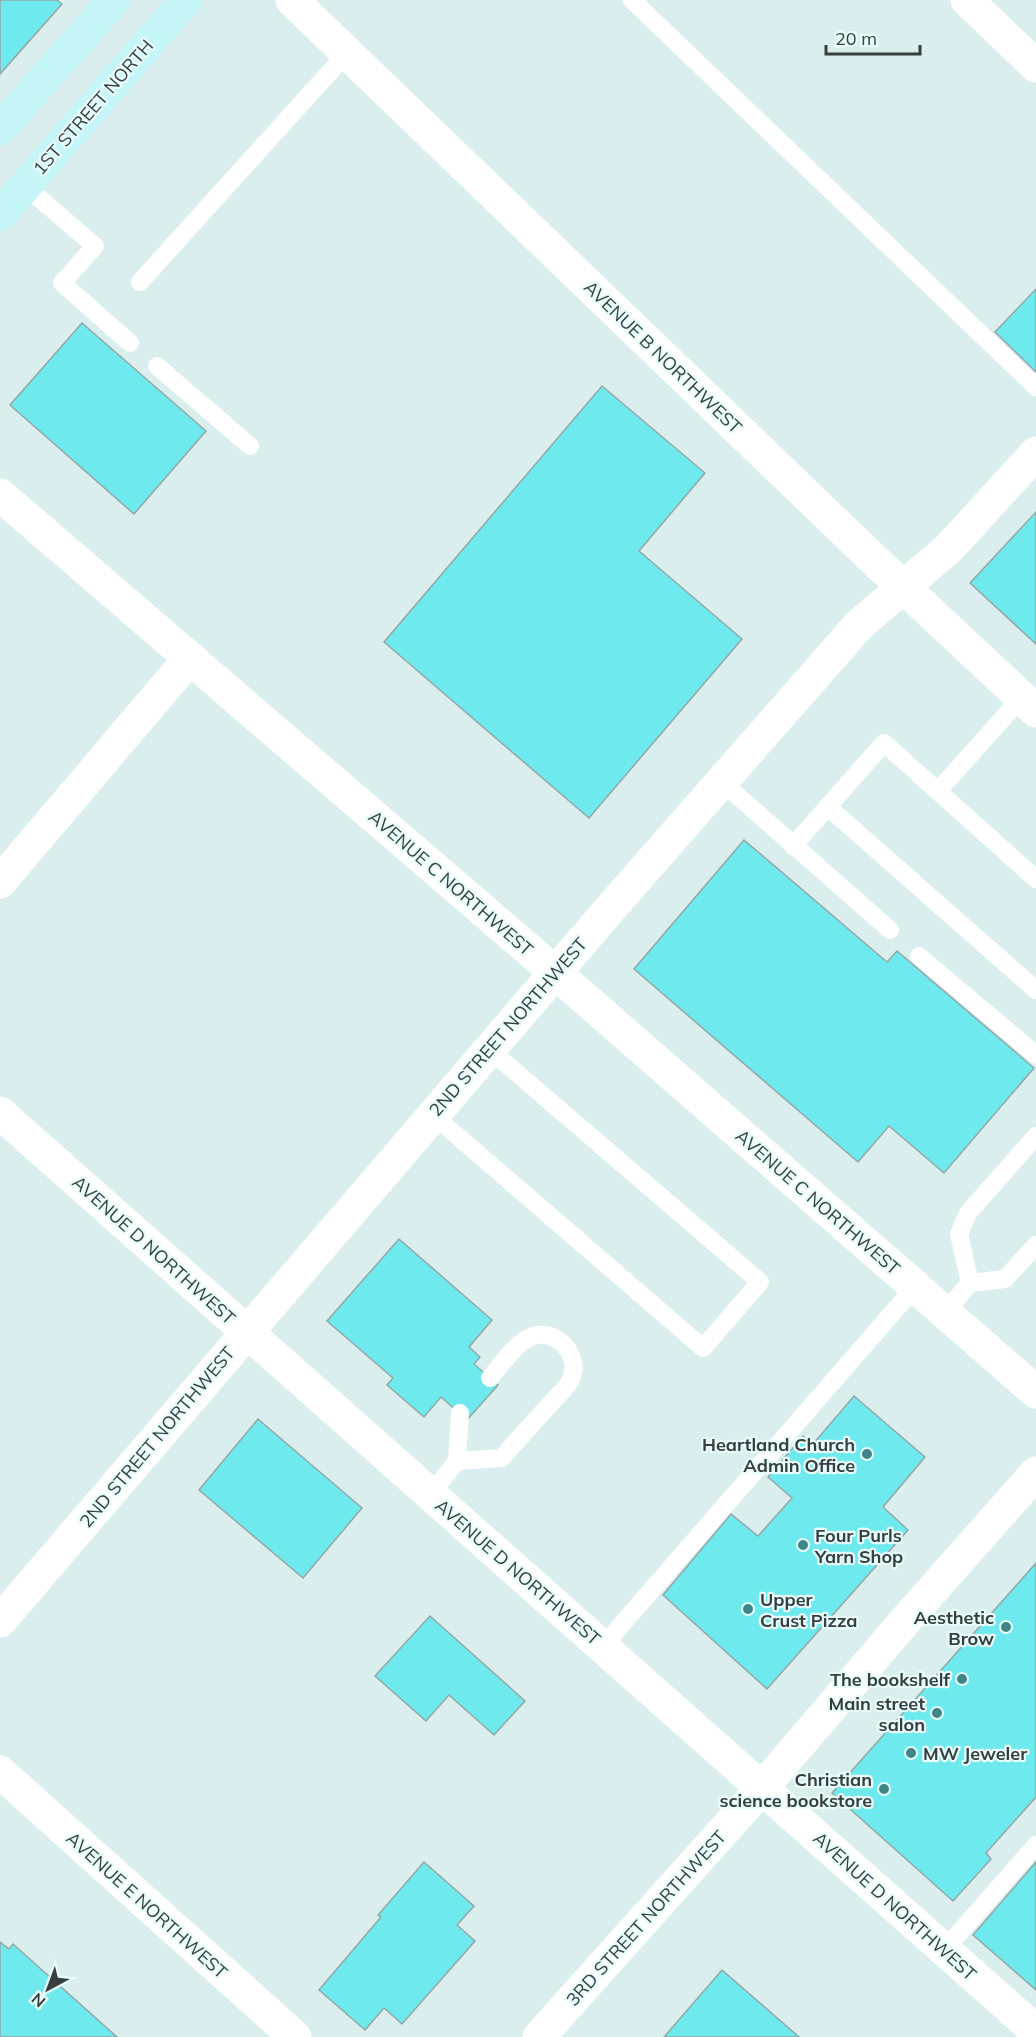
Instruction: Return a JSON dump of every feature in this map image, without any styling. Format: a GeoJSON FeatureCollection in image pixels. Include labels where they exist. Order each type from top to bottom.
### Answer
{"type":"FeatureCollection","features":[{"type":"Feature","properties":{"kind":"main road"},"geometry":{"type":"LineString","coordinates":[[0,129],[114,0]]}},
{"type":"Feature","properties":{"kind":"main road","name":"1ST STREET NORTH"},"geometry":{"type":"LineString","coordinates":[[0,215],[173,4]]}},
{"type":"Feature","properties":{"kind":"street","name":"AVENUE B NORTHWEST"},"geometry":{"type":"LineString","coordinates":[[292,0],[903,587],[1029,705]]}},
{"type":"Feature","properties":{"kind":"street"},"geometry":{"type":"LineString","coordinates":[[967,0],[1036,66]]}},
{"type":"Feature","properties":{"kind":"street","name":"2ND STREET NORTHWEST"},"geometry":{"type":"LineString","coordinates":[[0,1621],[489,1049],[859,624],[949,548],[1036,453]]}},
{"type":"Feature","properties":{"kind":"street","name":"AVENUE C NORTHWEST"},"geometry":{"type":"LineString","coordinates":[[0,495],[555,973],[1036,1392]]}},
{"type":"Feature","properties":{"kind":"street"},"geometry":{"type":"LineString","coordinates":[[0,882],[190,658]]}},
{"type":"Feature","properties":{"kind":"street","name":"AVENUE D NORTHWEST"},"geometry":{"type":"LineString","coordinates":[[0,1113],[1036,2031]]}},
{"type":"Feature","properties":{"kind":"street","name":"3RD STREET NORTHWEST"},"geometry":{"type":"LineString","coordinates":[[539,2037],[762,1788],[1036,1473]]}},
{"type":"Feature","properties":{"kind":"street","name":"AVENUE E NORTHWEST"},"geometry":{"type":"LineString","coordinates":[[0,1772],[295,2037]]}},
{"type":"Feature","properties":{"kind":"lane"},"geometry":{"type":"LineString","coordinates":[[632,0],[1036,387]]}},
{"type":"Feature","properties":{"kind":"lane"},"geometry":{"type":"LineString","coordinates":[[140,282],[347,53]]}},
{"type":"Feature","properties":{"kind":"lane"},"geometry":{"type":"LineString","coordinates":[[25,186],[95,246],[62,284],[130,342]]}},
{"type":"Feature","properties":{"kind":"lane"},"geometry":{"type":"LineString","coordinates":[[157,366],[250,446]]}},
{"type":"Feature","properties":{"kind":"lane"},"geometry":{"type":"LineString","coordinates":[[938,791],[1029,705]]}},
{"type":"Feature","properties":{"kind":"lane"},"geometry":{"type":"LineString","coordinates":[[793,846],[885,743],[1036,879]]}},
{"type":"Feature","properties":{"kind":"lane"},"geometry":{"type":"LineString","coordinates":[[722,782],[890,930]]}},
{"type":"Feature","properties":{"kind":"lane"},"geometry":{"type":"LineString","coordinates":[[828,807],[1036,990]]}},
{"type":"Feature","properties":{"kind":"lane"},"geometry":{"type":"LineString","coordinates":[[920,956],[1036,1055]]}},
{"type":"Feature","properties":{"kind":"lane"},"geometry":{"type":"LineString","coordinates":[[433,1115],[703,1348],[760,1282],[489,1049]]}},
{"type":"Feature","properties":{"kind":"lane"},"geometry":{"type":"LineString","coordinates":[[970,1283],[959,1234],[968,1213],[1036,1136]]}},
{"type":"Feature","properties":{"kind":"lane"},"geometry":{"type":"LineString","coordinates":[[945,1312],[970,1283],[1005,1279],[1036,1245]]}},
{"type":"Feature","properties":{"kind":"lane"},"geometry":{"type":"LineString","coordinates":[[602,1647],[915,1287]]}},
{"type":"Feature","properties":{"kind":"lane"},"geometry":{"type":"LineString","coordinates":[[457,1461],[502,1458],[571,1380],[574,1362],[566,1346],[553,1336],[544,1334],[531,1337],[519,1345],[490,1377]]}},
{"type":"Feature","properties":{"kind":"lane"},"geometry":{"type":"LineString","coordinates":[[430,1495],[457,1461],[460,1413]]}},
{"type":"Feature","properties":{"kind":"lane"},"geometry":{"type":"LineString","coordinates":[[944,1950],[1036,1845]]}},
{"type":"Feature","properties":{"kind":"building"},"geometry":{"type":"Polygon","coordinates":[[[0,0],[57,0],[62,4],[0,74],[0,0]]]}},
{"type":"Feature","properties":{"kind":"building"},"geometry":{"type":"Polygon","coordinates":[[[1036,289],[1036,372],[995,332],[1036,289]]]}},
{"type":"Feature","properties":{"kind":"building"},"geometry":{"type":"Polygon","coordinates":[[[82,323],[206,431],[134,514],[10,405],[82,323]]]}},
{"type":"Feature","properties":{"kind":"building"},"geometry":{"type":"Polygon","coordinates":[[[602,386],[705,473],[639,551],[742,639],[589,818],[384,642],[602,386]]]}},
{"type":"Feature","properties":{"kind":"building"},"geometry":{"type":"Polygon","coordinates":[[[1036,512],[1036,644],[970,583],[1036,512]]]}},
{"type":"Feature","properties":{"kind":"building"},"geometry":{"type":"Polygon","coordinates":[[[744,840],[887,962],[897,951],[1034,1068],[944,1173],[889,1126],[858,1162],[634,969],[744,840]]]}},
{"type":"Feature","properties":{"kind":"building"},"geometry":{"type":"Polygon","coordinates":[[[399,1239],[492,1320],[469,1347],[480,1357],[474,1364],[498,1385],[467,1420],[441,1397],[424,1417],[387,1385],[393,1378],[327,1321],[399,1239]]]}},
{"type":"Feature","properties":{"kind":"building"},"geometry":{"type":"Polygon","coordinates":[[[854,1396],[925,1457],[883,1507],[908,1530],[767,1689],[663,1595],[731,1514],[758,1536],[792,1498],[768,1477],[803,1436],[813,1444],[854,1396]]]}},
{"type":"Feature","properties":{"kind":"building"},"geometry":{"type":"Polygon","coordinates":[[[258,1419],[362,1508],[303,1578],[199,1490],[258,1419]]]}},
{"type":"Feature","properties":{"kind":"building"},"geometry":{"type":"Polygon","coordinates":[[[1036,1563],[1036,1797],[986,1853],[991,1859],[953,1901],[832,1793],[1036,1563]]]}},
{"type":"Feature","properties":{"kind":"building"},"geometry":{"type":"Polygon","coordinates":[[[430,1616],[525,1701],[494,1735],[449,1695],[426,1721],[375,1676],[430,1616]]]}},
{"type":"Feature","properties":{"kind":"building"},"geometry":{"type":"Polygon","coordinates":[[[424,1862],[474,1906],[457,1925],[475,1941],[402,2024],[384,2008],[365,2030],[319,1990],[381,1917],[378,1915],[424,1862]]]}},
{"type":"Feature","properties":{"kind":"building"},"geometry":{"type":"Polygon","coordinates":[[[1036,1862],[1036,1990],[973,1935],[1036,1862]]]}},
{"type":"Feature","properties":{"kind":"building"},"geometry":{"type":"Polygon","coordinates":[[[0,1942],[9,1949],[13,1944],[117,2037],[0,2037],[0,1942]]]}},
{"type":"Feature","properties":{"kind":"building"},"geometry":{"type":"Polygon","coordinates":[[[722,1970],[799,2037],[664,2037],[722,1970]]]}},
{"type":"Feature","properties":{"kind":"place","name":"Heartland Church Admin Office"},"geometry":{"type":"Point","coordinates":[867,1454]}},
{"type":"Feature","properties":{"kind":"place","name":"Four Purls Yarn Shop"},"geometry":{"type":"Point","coordinates":[803,1545]}},
{"type":"Feature","properties":{"kind":"place","name":"Upper Crust Pizza"},"geometry":{"type":"Point","coordinates":[748,1609]}},
{"type":"Feature","properties":{"kind":"place","name":"Aesthetic Brow"},"geometry":{"type":"Point","coordinates":[1006,1627]}},
{"type":"Feature","properties":{"kind":"place","name":"The bookshelf"},"geometry":{"type":"Point","coordinates":[962,1679]}},
{"type":"Feature","properties":{"kind":"place","name":"Main street salon"},"geometry":{"type":"Point","coordinates":[937,1713]}},
{"type":"Feature","properties":{"kind":"place","name":"MW Jeweler"},"geometry":{"type":"Point","coordinates":[911,1753]}},
{"type":"Feature","properties":{"kind":"place","name":"Christian science bookstore"},"geometry":{"type":"Point","coordinates":[884,1789]}}]}
